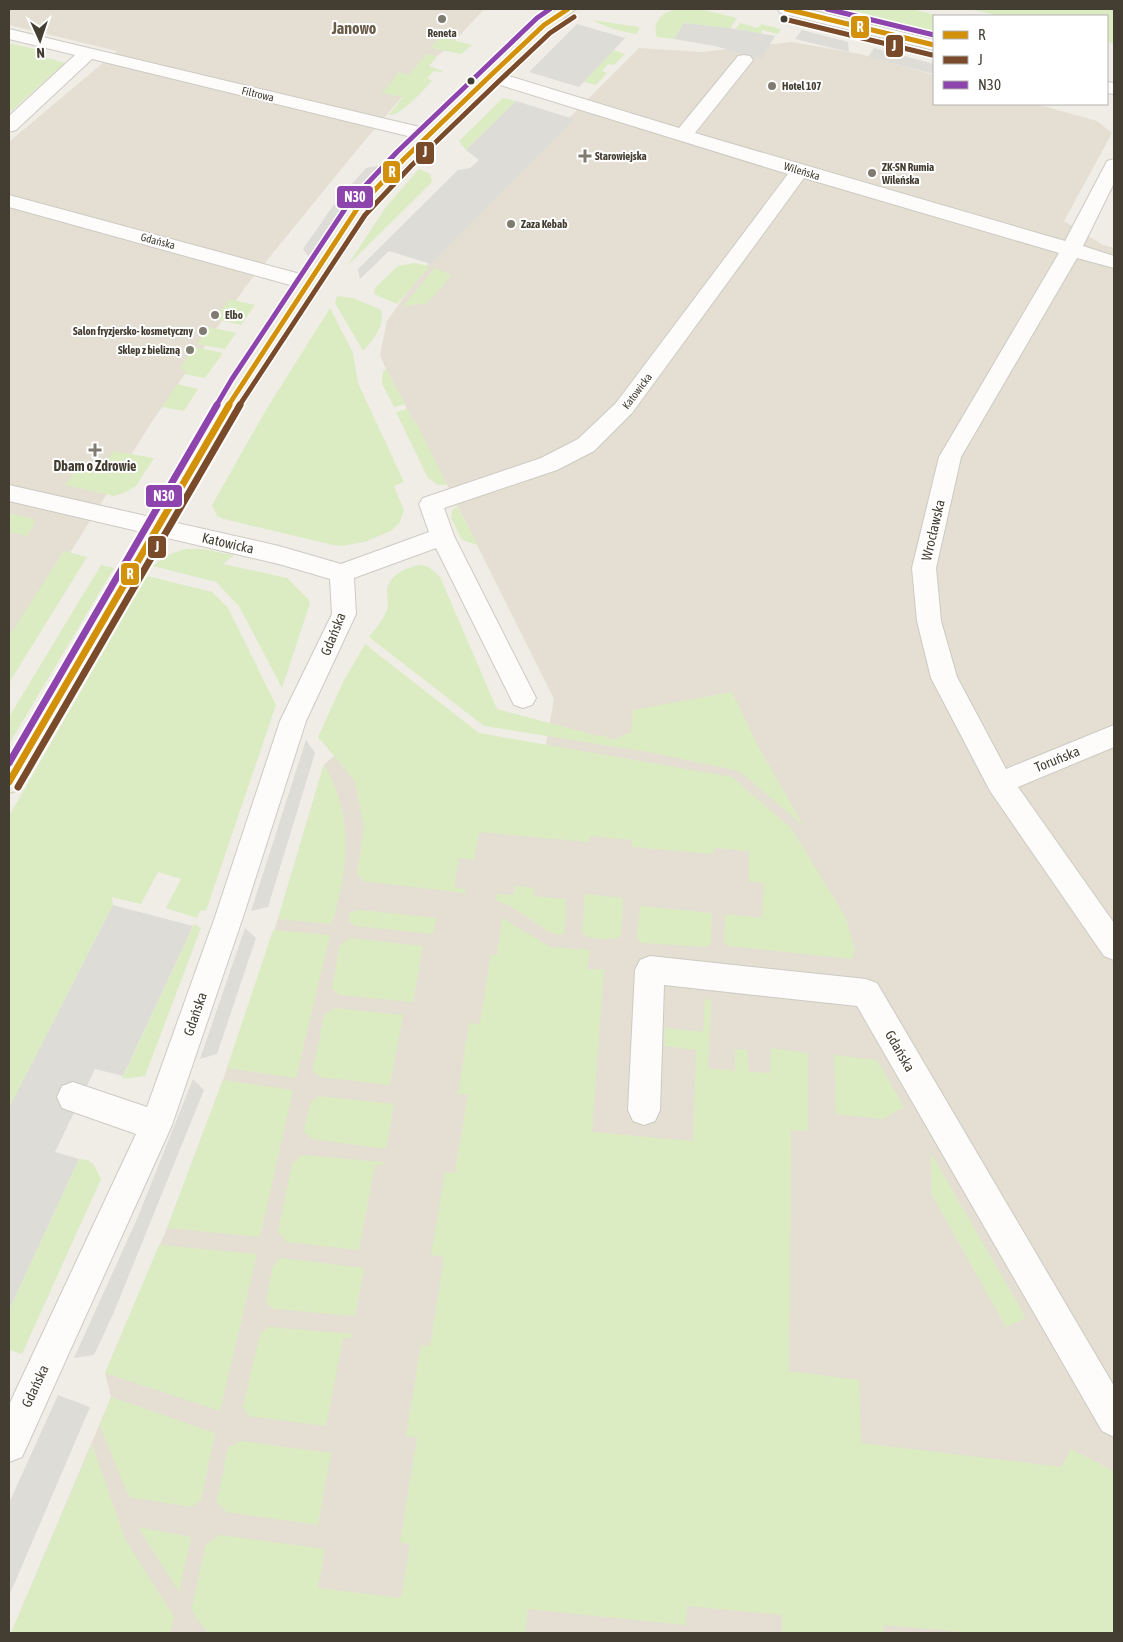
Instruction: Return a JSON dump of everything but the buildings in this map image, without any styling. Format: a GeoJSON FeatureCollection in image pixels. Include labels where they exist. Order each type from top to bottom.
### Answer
{"type":"FeatureCollection","features":[{"type":"Feature","properties":{"kind":"main road"},"geometry":{"type":"LineString","coordinates":[[9,782],[241,384],[357,208],[428,135],[490,76],[545,17],[568,9]]}},
{"type":"Feature","properties":{"kind":"street"},"geometry":{"type":"LineString","coordinates":[[786,9],[933,45]]}},
{"type":"Feature","properties":{"kind":"street","name":"Filtrowa"},"geometry":{"type":"LineString","coordinates":[[9,34],[428,135]]}},
{"type":"Feature","properties":{"kind":"street"},"geometry":{"type":"LineString","coordinates":[[9,126],[88,53]]}},
{"type":"Feature","properties":{"kind":"street"},"geometry":{"type":"LineString","coordinates":[[683,135],[744,60]]}},
{"type":"Feature","properties":{"kind":"street","name":"Wileńska"},"geometry":{"type":"LineString","coordinates":[[490,76],[800,171],[1114,262]]}},
{"type":"Feature","properties":{"kind":"street","name":"Wrocławska"},"geometry":{"type":"LineString","coordinates":[[1114,165],[1071,250],[950,457],[924,568],[929,621],[944,678],[1000,783],[1114,947]]}},
{"type":"Feature","properties":{"kind":"street","name":"Katowicka"},"geometry":{"type":"LineString","coordinates":[[523,698],[442,536],[431,504],[549,464],[586,445],[624,408],[800,171]]}},
{"type":"Feature","properties":{"kind":"street","name":"Gdańska"},"geometry":{"type":"LineString","coordinates":[[9,201],[308,282]]}},
{"type":"Feature","properties":{"kind":"street","name":"Katowicka"},"geometry":{"type":"LineString","coordinates":[[9,493],[279,555],[342,573]]}},
{"type":"Feature","properties":{"kind":"street"},"geometry":{"type":"LineString","coordinates":[[342,573],[442,536]]}},
{"type":"Feature","properties":{"kind":"street","name":"Gdańska"},"geometry":{"type":"LineString","coordinates":[[9,1444],[156,1125],[229,917],[293,721],[344,614],[342,573]]}},
{"type":"Feature","properties":{"kind":"street","name":"Toruńska"},"geometry":{"type":"LineString","coordinates":[[1000,783],[1114,736]]}},
{"type":"Feature","properties":{"kind":"street","name":"Gdańska"},"geometry":{"type":"LineString","coordinates":[[644,1110],[650,970],[866,993],[1114,1419]]}},
{"type":"Feature","properties":{"kind":"street"},"geometry":{"type":"LineString","coordinates":[[73,1097],[156,1125]]}},
{"type":"Feature","properties":{"kind":"shaded area"},"geometry":{"type":"Polygon","coordinates":[[[9,9],[484,9],[450,46],[437,56],[361,145],[246,286],[151,423],[9,651],[9,142],[117,51],[9,25],[9,9]]]}},
{"type":"Feature","properties":{"kind":"shaded area"},"geometry":{"type":"Polygon","coordinates":[[[684,23],[775,36],[761,59],[715,46],[674,39],[684,23]]]}},
{"type":"Feature","properties":{"kind":"shaded area"},"geometry":{"type":"Polygon","coordinates":[[[577,24],[625,38],[579,87],[529,72],[577,24]]]}},
{"type":"Feature","properties":{"kind":"shaded area"},"geometry":{"type":"Polygon","coordinates":[[[802,30],[848,42],[849,52],[795,39],[802,30]]]}},
{"type":"Feature","properties":{"kind":"shaded area"},"geometry":{"type":"Polygon","coordinates":[[[792,42],[860,54],[933,75],[933,105],[1040,105],[1097,121],[1112,133],[1064,221],[1103,245],[1114,248],[1114,1633],[11,1633],[111,1397],[105,1373],[167,1228],[223,1080],[278,919],[324,764],[340,752],[543,760],[554,699],[447,485],[386,369],[380,355],[387,321],[439,248],[639,48],[701,52],[792,42]]]}},
{"type":"Feature","properties":{"kind":"shaded area"},"geometry":{"type":"Polygon","coordinates":[[[874,48],[933,64],[933,74],[868,57],[874,48]]]}},
{"type":"Feature","properties":{"kind":"shaded area"},"geometry":{"type":"Polygon","coordinates":[[[516,101],[574,119],[431,264],[389,251],[360,279],[358,269],[458,170],[470,168],[479,160],[466,150],[516,101]]]}},
{"type":"Feature","properties":{"kind":"shaded area"},"geometry":{"type":"Polygon","coordinates":[[[382,165],[346,205],[310,258],[303,249],[335,203],[366,168],[382,165]]]}},
{"type":"Feature","properties":{"kind":"shaded area"},"geometry":{"type":"Polygon","coordinates":[[[306,740],[315,753],[268,907],[251,911],[306,740]]]}},
{"type":"Feature","properties":{"kind":"shaded area"},"geometry":{"type":"Polygon","coordinates":[[[113,905],[193,926],[123,1076],[95,1069],[55,1152],[79,1159],[9,1310],[9,1108],[113,905]]]}},
{"type":"Feature","properties":{"kind":"shaded area"},"geometry":{"type":"Polygon","coordinates":[[[245,928],[256,938],[217,1054],[200,1059],[245,928]]]}},
{"type":"Feature","properties":{"kind":"shaded area"},"geometry":{"type":"Polygon","coordinates":[[[193,1079],[204,1090],[114,1312],[94,1355],[74,1358],[137,1219],[193,1079]]]}},
{"type":"Feature","properties":{"kind":"shaded area"},"geometry":{"type":"Polygon","coordinates":[[[58,1395],[90,1407],[9,1596],[9,1503],[58,1395]]]}},
{"type":"Feature","properties":{"kind":"green space"},"geometry":{"type":"Polygon","coordinates":[[[677,9],[700,9],[737,18],[730,29],[684,23],[674,39],[657,37],[657,22],[663,15],[677,9]]]}},
{"type":"Feature","properties":{"kind":"green space"},"geometry":{"type":"Polygon","coordinates":[[[820,9],[911,9],[937,15],[933,15],[933,37],[820,9]]]}},
{"type":"Feature","properties":{"kind":"green space"},"geometry":{"type":"Polygon","coordinates":[[[970,9],[1114,9],[1114,44],[1108,42],[1108,15],[996,15],[970,9]]]}},
{"type":"Feature","properties":{"kind":"green space"},"geometry":{"type":"Polygon","coordinates":[[[592,20],[639,27],[639,30],[636,34],[625,32],[592,20]]]}},
{"type":"Feature","properties":{"kind":"green space"},"geometry":{"type":"Polygon","coordinates":[[[740,23],[758,28],[761,24],[781,29],[778,34],[762,30],[762,34],[736,29],[740,23]]]}},
{"type":"Feature","properties":{"kind":"green space"},"geometry":{"type":"Polygon","coordinates":[[[440,37],[472,45],[461,54],[431,48],[440,37]]]}},
{"type":"Feature","properties":{"kind":"green space"},"geometry":{"type":"Polygon","coordinates":[[[9,43],[40,50],[34,54],[65,63],[9,113],[9,43]]]}},
{"type":"Feature","properties":{"kind":"green space"},"geometry":{"type":"Polygon","coordinates":[[[613,50],[625,54],[614,65],[608,64],[602,71],[607,73],[596,85],[584,82],[613,50]]]}},
{"type":"Feature","properties":{"kind":"green space"},"geometry":{"type":"Polygon","coordinates":[[[426,54],[437,56],[429,66],[443,71],[434,71],[427,78],[432,81],[418,96],[400,111],[389,115],[403,97],[382,93],[399,72],[409,75],[426,54]]]}},
{"type":"Feature","properties":{"kind":"green space"},"geometry":{"type":"Polygon","coordinates":[[[503,98],[516,101],[466,150],[459,141],[503,98]]]}},
{"type":"Feature","properties":{"kind":"green space"},"geometry":{"type":"Polygon","coordinates":[[[419,169],[430,174],[432,182],[347,266],[386,207],[419,169]]]}},
{"type":"Feature","properties":{"kind":"green space"},"geometry":{"type":"Polygon","coordinates":[[[414,263],[430,266],[397,304],[374,294],[375,288],[398,266],[414,263]]]}},
{"type":"Feature","properties":{"kind":"green space"},"geometry":{"type":"Polygon","coordinates":[[[435,268],[452,275],[427,303],[403,306],[435,268]]]}},
{"type":"Feature","properties":{"kind":"green space"},"geometry":{"type":"Polygon","coordinates":[[[337,296],[353,298],[381,310],[382,321],[380,326],[371,342],[363,351],[335,303],[337,296]]]}},
{"type":"Feature","properties":{"kind":"green space"},"geometry":{"type":"Polygon","coordinates":[[[229,299],[255,305],[241,325],[215,319],[229,299]]]}},
{"type":"Feature","properties":{"kind":"green space"},"geometry":{"type":"Polygon","coordinates":[[[330,308],[353,353],[358,383],[404,482],[394,486],[404,510],[400,522],[391,531],[364,542],[341,546],[224,519],[217,516],[212,505],[266,410],[330,308]]]}},
{"type":"Feature","properties":{"kind":"green space"},"geometry":{"type":"Polygon","coordinates":[[[209,327],[236,333],[225,349],[197,344],[209,327]]]}},
{"type":"Feature","properties":{"kind":"green space"},"geometry":{"type":"Polygon","coordinates":[[[195,347],[223,353],[205,378],[184,374],[186,370],[179,369],[195,347]]]}},
{"type":"Feature","properties":{"kind":"green space"},"geometry":{"type":"Polygon","coordinates":[[[386,369],[405,404],[394,407],[382,384],[383,371],[386,369]]]}},
{"type":"Feature","properties":{"kind":"green space"},"geometry":{"type":"Polygon","coordinates":[[[177,384],[198,389],[184,411],[162,407],[177,384]]]}},
{"type":"Feature","properties":{"kind":"green space"},"geometry":{"type":"Polygon","coordinates":[[[407,409],[414,422],[416,422],[447,485],[438,485],[428,478],[396,412],[407,409]]]}},
{"type":"Feature","properties":{"kind":"green space"},"geometry":{"type":"Polygon","coordinates":[[[113,451],[154,458],[136,486],[114,496],[65,485],[78,468],[99,472],[113,451]]]}},
{"type":"Feature","properties":{"kind":"green space"},"geometry":{"type":"Polygon","coordinates":[[[457,506],[478,545],[462,540],[451,518],[452,511],[457,506]]]}},
{"type":"Feature","properties":{"kind":"green space"},"geometry":{"type":"Polygon","coordinates":[[[9,513],[34,519],[34,525],[27,536],[9,532],[9,513]]]}},
{"type":"Feature","properties":{"kind":"green space"},"geometry":{"type":"Polygon","coordinates":[[[185,549],[203,549],[234,555],[223,564],[287,578],[308,599],[310,603],[282,688],[239,606],[216,582],[153,566],[165,556],[185,549]]]}},
{"type":"Feature","properties":{"kind":"green space"},"geometry":{"type":"Polygon","coordinates":[[[64,551],[87,557],[9,683],[9,636],[64,551]]]}},
{"type":"Feature","properties":{"kind":"green space"},"geometry":{"type":"Polygon","coordinates":[[[101,565],[114,568],[9,744],[9,717],[101,565]]]}},
{"type":"Feature","properties":{"kind":"green space"},"geometry":{"type":"Polygon","coordinates":[[[420,565],[429,567],[440,577],[497,709],[598,736],[602,735],[613,740],[631,732],[633,710],[732,692],[757,744],[803,825],[739,771],[654,753],[484,726],[369,637],[387,610],[387,590],[391,580],[404,570],[420,565]]]}},
{"type":"Feature","properties":{"kind":"green space"},"geometry":{"type":"Polygon","coordinates":[[[147,576],[212,592],[228,608],[276,705],[206,911],[201,910],[197,918],[166,908],[181,879],[158,872],[141,904],[112,897],[113,905],[9,1108],[9,816],[147,576]]]}},
{"type":"Feature","properties":{"kind":"green space"},"geometry":{"type":"Polygon","coordinates":[[[365,644],[479,733],[732,777],[791,828],[846,918],[855,950],[852,959],[728,946],[724,942],[725,914],[762,918],[764,883],[749,881],[749,851],[714,848],[713,854],[632,847],[632,840],[590,836],[589,842],[479,832],[474,860],[459,858],[454,887],[465,889],[465,893],[363,881],[357,873],[364,829],[355,781],[318,737],[343,682],[365,644]]]}},
{"type":"Feature","properties":{"kind":"green space"},"geometry":{"type":"Polygon","coordinates":[[[324,764],[341,804],[346,843],[342,882],[332,924],[278,919],[324,764]]]}},
{"type":"Feature","properties":{"kind":"green space"},"geometry":{"type":"Polygon","coordinates":[[[515,886],[534,888],[533,896],[566,899],[565,932],[560,935],[551,933],[512,907],[496,900],[497,894],[514,895],[515,886]]]}},
{"type":"Feature","properties":{"kind":"green space"},"geometry":{"type":"Polygon","coordinates":[[[585,894],[623,898],[621,936],[613,939],[601,939],[582,933],[585,894]]]}},
{"type":"Feature","properties":{"kind":"green space"},"geometry":{"type":"Polygon","coordinates":[[[640,906],[712,913],[711,943],[707,947],[641,943],[637,938],[640,906]]]}},
{"type":"Feature","properties":{"kind":"green space"},"geometry":{"type":"Polygon","coordinates":[[[360,910],[436,918],[433,934],[356,926],[349,921],[350,912],[360,910]]]}},
{"type":"Feature","properties":{"kind":"green space"},"geometry":{"type":"Polygon","coordinates":[[[502,918],[550,947],[590,950],[587,969],[604,969],[592,1132],[693,1141],[696,1050],[664,1046],[665,1028],[703,1032],[705,999],[711,1000],[708,1068],[735,1071],[735,1049],[747,1050],[749,1072],[770,1073],[771,1048],[808,1053],[808,1131],[791,1130],[789,1371],[859,1380],[861,1443],[1061,1467],[1071,1449],[1114,1471],[1114,1633],[974,1633],[884,1625],[884,1633],[782,1633],[782,1615],[687,1606],[685,1625],[528,1609],[525,1633],[208,1633],[195,1617],[192,1607],[206,1544],[220,1535],[325,1549],[318,1588],[401,1598],[410,1544],[400,1543],[417,1437],[406,1436],[421,1345],[430,1346],[444,1257],[431,1255],[445,1172],[455,1173],[468,1095],[458,1094],[469,1023],[480,1024],[491,955],[497,955],[502,918]]]}},
{"type":"Feature","properties":{"kind":"green space"},"geometry":{"type":"Polygon","coordinates":[[[194,924],[201,928],[145,1076],[122,1079],[194,924]]]}},
{"type":"Feature","properties":{"kind":"green space"},"geometry":{"type":"Polygon","coordinates":[[[273,930],[330,935],[296,1078],[227,1068],[273,930]]]}},
{"type":"Feature","properties":{"kind":"green space"},"geometry":{"type":"Polygon","coordinates":[[[350,938],[423,946],[413,1002],[340,995],[332,989],[340,945],[350,938]]]}},
{"type":"Feature","properties":{"kind":"green space"},"geometry":{"type":"Polygon","coordinates":[[[335,1008],[403,1015],[390,1085],[320,1077],[313,1071],[324,1015],[335,1008]]]}},
{"type":"Feature","properties":{"kind":"green space"},"geometry":{"type":"Polygon","coordinates":[[[834,1055],[877,1060],[904,1107],[883,1119],[836,1114],[834,1055]]]}},
{"type":"Feature","properties":{"kind":"green space"},"geometry":{"type":"Polygon","coordinates":[[[223,1080],[293,1090],[260,1237],[167,1228],[223,1080]]]}},
{"type":"Feature","properties":{"kind":"green space"},"geometry":{"type":"Polygon","coordinates":[[[318,1096],[394,1104],[386,1149],[312,1139],[304,1132],[310,1103],[318,1096]]]}},
{"type":"Feature","properties":{"kind":"green space"},"geometry":{"type":"Polygon","coordinates":[[[931,1153],[1026,1318],[1006,1327],[931,1193],[931,1153]]]}},
{"type":"Feature","properties":{"kind":"green space"},"geometry":{"type":"Polygon","coordinates":[[[302,1155],[383,1162],[383,1165],[375,1165],[359,1250],[287,1242],[278,1232],[292,1164],[302,1155]]]}},
{"type":"Feature","properties":{"kind":"green space"},"geometry":{"type":"Polygon","coordinates":[[[79,1159],[88,1160],[94,1165],[101,1179],[22,1354],[9,1350],[9,1310],[79,1159]]]}},
{"type":"Feature","properties":{"kind":"green space"},"geometry":{"type":"Polygon","coordinates":[[[159,1245],[257,1254],[220,1411],[105,1373],[159,1245]]]}},
{"type":"Feature","properties":{"kind":"green space"},"geometry":{"type":"Polygon","coordinates":[[[280,1258],[364,1268],[355,1316],[273,1309],[266,1302],[273,1266],[280,1258]]]}},
{"type":"Feature","properties":{"kind":"green space"},"geometry":{"type":"Polygon","coordinates":[[[269,1327],[352,1334],[351,1338],[343,1338],[326,1426],[249,1416],[243,1407],[260,1334],[269,1327]]]}},
{"type":"Feature","properties":{"kind":"green space"},"geometry":{"type":"Polygon","coordinates":[[[111,1397],[215,1433],[201,1500],[191,1507],[129,1497],[100,1426],[111,1397]]]}},
{"type":"Feature","properties":{"kind":"green space"},"geometry":{"type":"Polygon","coordinates":[[[240,1441],[331,1453],[318,1525],[226,1512],[217,1502],[228,1448],[240,1441]]]}},
{"type":"Feature","properties":{"kind":"green space"},"geometry":{"type":"Polygon","coordinates":[[[92,1444],[125,1539],[174,1617],[170,1633],[11,1633],[92,1444]]]}},
{"type":"Feature","properties":{"kind":"green space"},"geometry":{"type":"Polygon","coordinates":[[[138,1527],[191,1537],[179,1592],[138,1527]]]}},
{"type":"Feature","properties":{"kind":"transit line","name":"N30"},"geometry":{"type":"LineString","coordinates":[[9,763],[232,379],[349,203],[397,152],[537,18],[550,9]]}},
{"type":"Feature","properties":{"kind":"transit line","name":"R"},"geometry":{"type":"LineString","coordinates":[[9,782],[241,384],[357,209],[404,159],[490,76],[544,25],[568,9]]}},
{"type":"Feature","properties":{"kind":"transit line","name":"R"},"geometry":{"type":"LineString","coordinates":[[786,9],[933,45]]}},
{"type":"Feature","properties":{"kind":"transit line","name":"N30"},"geometry":{"type":"LineString","coordinates":[[827,9],[933,35]]}},
{"type":"Feature","properties":{"kind":"transit line","name":"J"},"geometry":{"type":"LineString","coordinates":[[18,787],[249,389],[365,215],[411,166],[497,83],[550,33],[574,17]]}},
{"type":"Feature","properties":{"kind":"transit line","name":"J"},"geometry":{"type":"LineString","coordinates":[[784,19],[932,55]]}},
{"type":"Feature","properties":{"kind":"place","name":"Reneta"},"geometry":{"type":"Point","coordinates":[442,19]}},
{"type":"Feature","properties":{"kind":"place","name":"Hotel 107"},"geometry":{"type":"Point","coordinates":[772,86]}},
{"type":"Feature","properties":{"kind":"place","name":"Starowiejska"},"geometry":{"type":"Point","coordinates":[585,156]}},
{"type":"Feature","properties":{"kind":"place","name":"ZK-SN Rumia Wileńska"},"geometry":{"type":"Point","coordinates":[872,173]}},
{"type":"Feature","properties":{"kind":"place","name":"Zaza Kebab"},"geometry":{"type":"Point","coordinates":[511,224]}},
{"type":"Feature","properties":{"kind":"place","name":"Elbo"},"geometry":{"type":"Point","coordinates":[215,315]}},
{"type":"Feature","properties":{"kind":"place","name":"Salon fryzjersko- kosmetyczny"},"geometry":{"type":"Point","coordinates":[203,331]}},
{"type":"Feature","properties":{"kind":"place","name":"Sklep z bielizną"},"geometry":{"type":"Point","coordinates":[190,350]}},
{"type":"Feature","properties":{"kind":"place","name":"Dbam o Zdrowie"},"geometry":{"type":"Point","coordinates":[95,450]}},
{"type":"Feature","properties":{"kind":"district","name":"Janowo"},"geometry":{"type":"Point","coordinates":[354,28]}}]}
